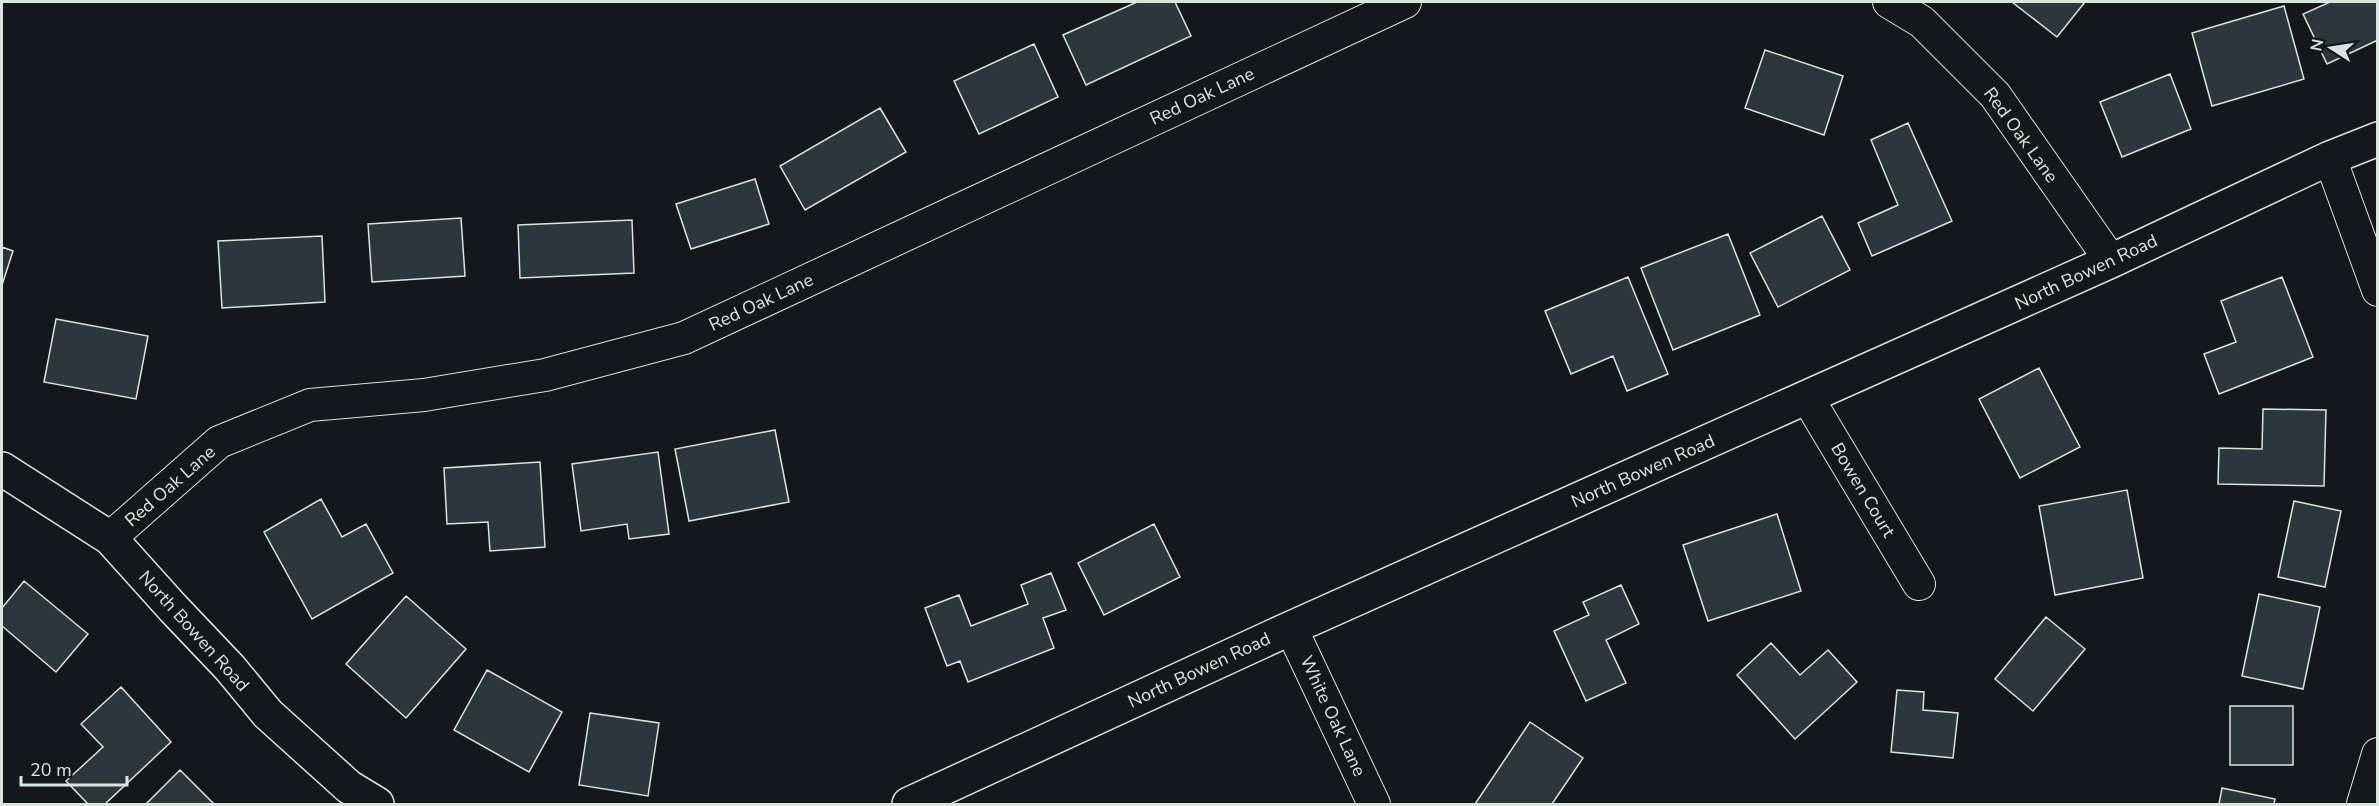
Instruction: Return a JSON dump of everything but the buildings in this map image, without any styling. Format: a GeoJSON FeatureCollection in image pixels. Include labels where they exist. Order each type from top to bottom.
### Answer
{"type":"FeatureCollection","features":[{"type":"Feature","properties":{"kind":"street","name":"Red Oak Lane"},"geometry":{"type":"LineString","coordinates":[[110,538],[219,442],[310,405],[424,395],[545,375],[684,338],[1405,2]]}},
{"type":"Feature","properties":{"kind":"street","name":"Red Oak Lane"},"geometry":{"type":"LineString","coordinates":[[1889,2],[1922,22],[1995,95],[2111,261]]}},
{"type":"Feature","properties":{"kind":"street","name":"North Bowen Road"},"geometry":{"type":"LineString","coordinates":[[909,804],[1291,628],[2111,261],[2330,158],[2378,139]]}},
{"type":"Feature","properties":{"kind":"street"},"geometry":{"type":"LineString","coordinates":[[2330,158],[2378,290]]}},
{"type":"Feature","properties":{"kind":"street","name":"Bowen Court"},"geometry":{"type":"LineString","coordinates":[[1807,397],[1919,584]]}},
{"type":"Feature","properties":{"kind":"street","name":"North Bowen Road"},"geometry":{"type":"LineString","coordinates":[[2,469],[110,538],[230,668],[268,714],[349,787],[377,804]]}},
{"type":"Feature","properties":{"kind":"street","name":"White Oak Lane"},"geometry":{"type":"LineString","coordinates":[[1291,628],[1374,804]]}},
{"type":"Feature","properties":{"kind":"street"},"geometry":{"type":"LineString","coordinates":[[2363,804],[2378,754]]}}]}
